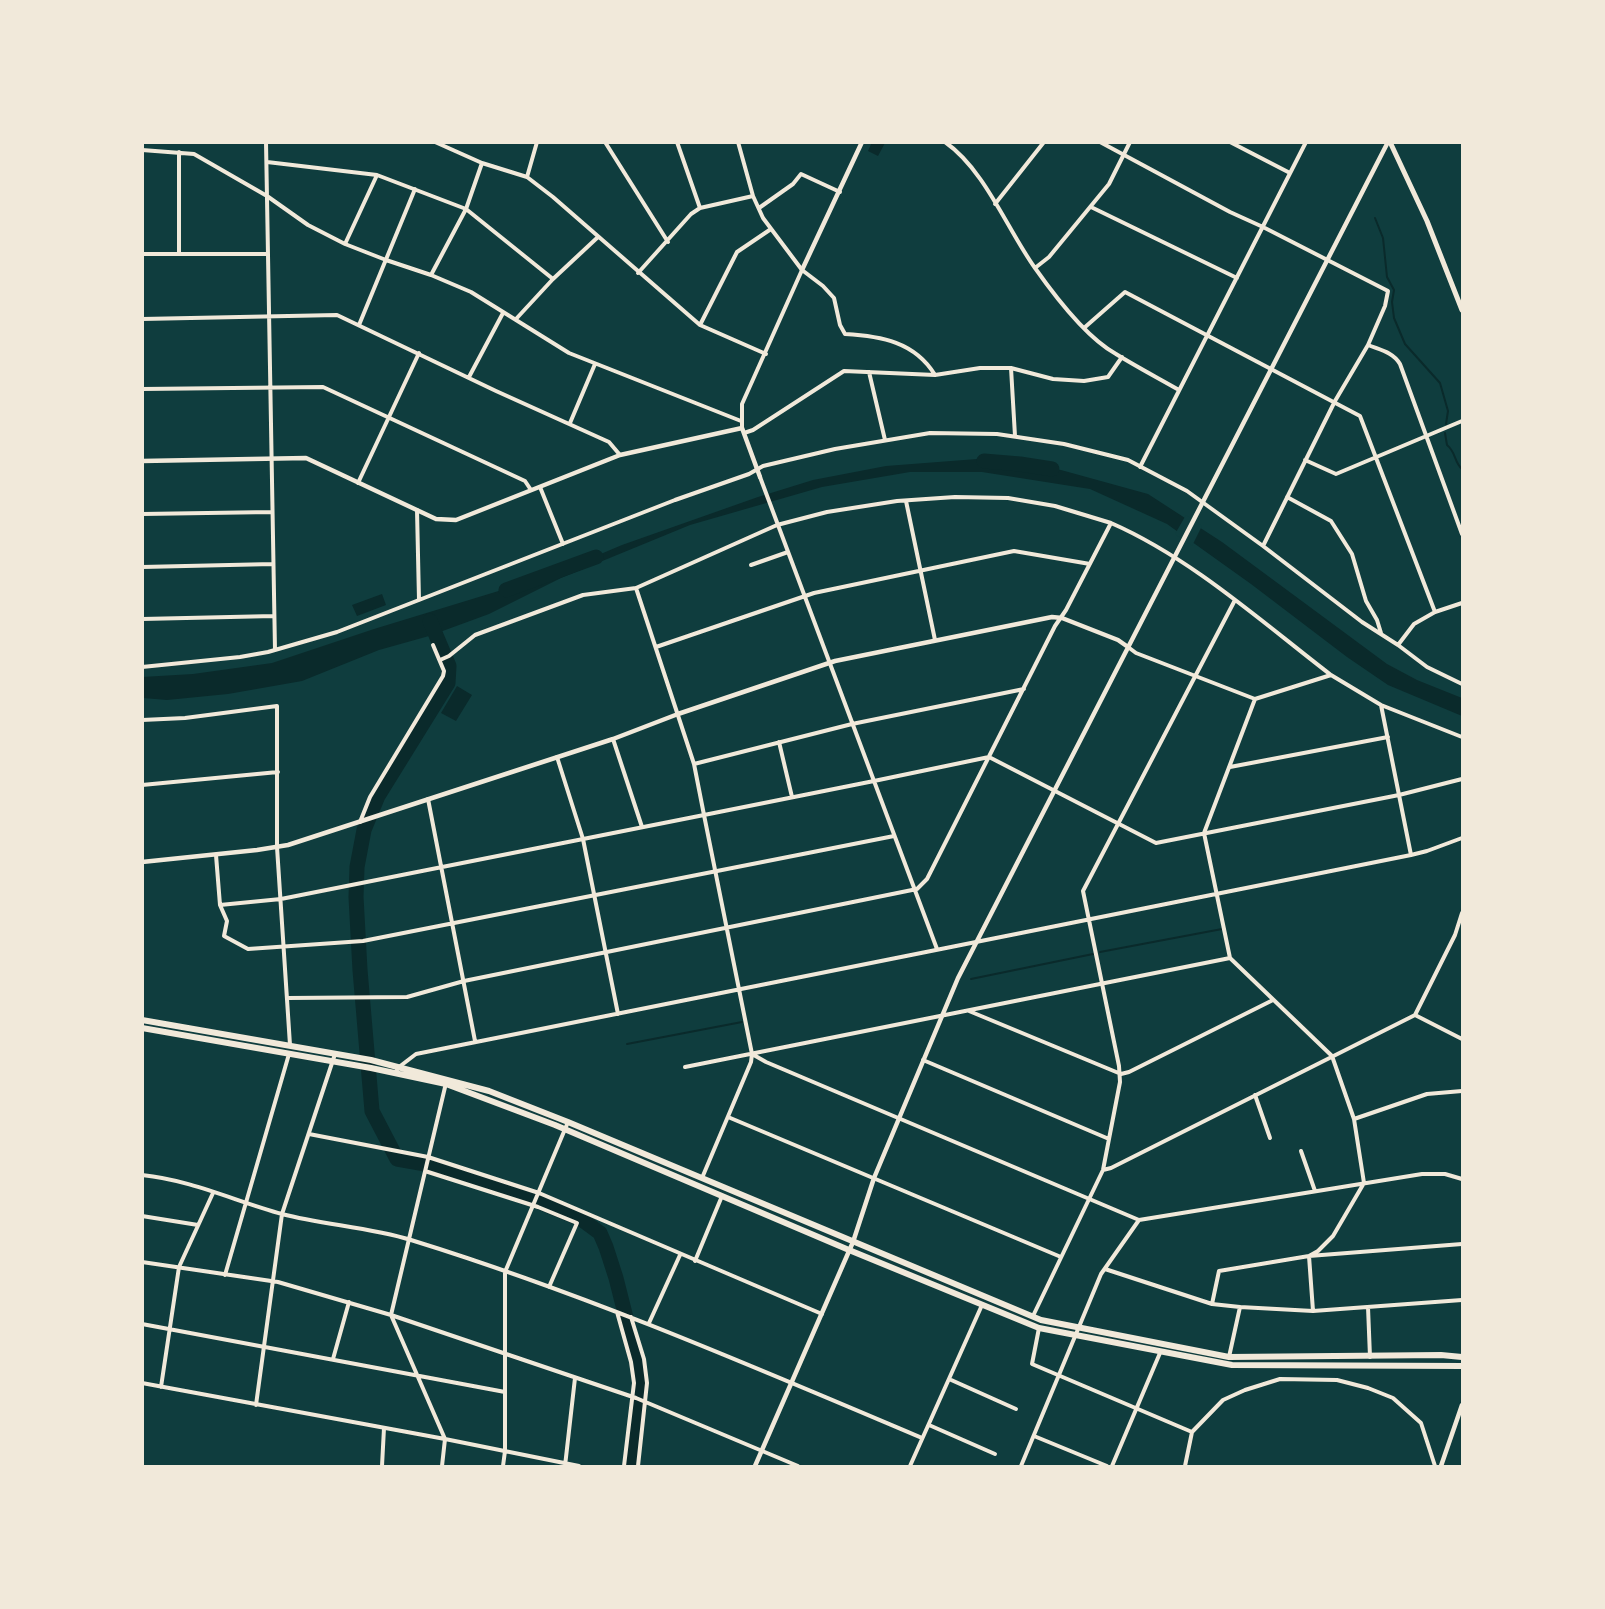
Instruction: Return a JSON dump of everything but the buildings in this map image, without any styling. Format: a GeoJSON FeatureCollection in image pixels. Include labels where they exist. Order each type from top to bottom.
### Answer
{"type":"FeatureCollection","features":[{"type":"Feature","properties":{"kind":"main road"},"geometry":{"type":"LineString","coordinates":[[1389,142],[1427,220],[1462,310]]}},
{"type":"Feature","properties":{"kind":"main road"},"geometry":{"type":"LineString","coordinates":[[142,1020],[371,1060],[397,1070]]}},
{"type":"Feature","properties":{"kind":"main road"},"geometry":{"type":"LineString","coordinates":[[142,1028],[332,1062],[397,1070],[489,1091],[1033,1317],[1229,1357],[1442,1355],[1462,1357]]}},
{"type":"Feature","properties":{"kind":"main road"},"geometry":{"type":"LineString","coordinates":[[447,1081],[1039,1328],[1232,1365],[1462,1366]]}},
{"type":"Feature","properties":{"kind":"street"},"geometry":{"type":"LineString","coordinates":[[266,142],[275,650]]}},
{"type":"Feature","properties":{"kind":"street"},"geometry":{"type":"LineString","coordinates":[[435,142],[482,163],[527,177],[700,325],[766,354]]}},
{"type":"Feature","properties":{"kind":"street"},"geometry":{"type":"LineString","coordinates":[[527,177],[537,142]]}},
{"type":"Feature","properties":{"kind":"street"},"geometry":{"type":"LineString","coordinates":[[605,142],[668,242]]}},
{"type":"Feature","properties":{"kind":"street"},"geometry":{"type":"LineString","coordinates":[[677,142],[700,208]]}},
{"type":"Feature","properties":{"kind":"street"},"geometry":{"type":"LineString","coordinates":[[738,142],[753,196],[759,208],[771,229],[802,270],[834,298],[840,325],[845,334],[874,335],[902,345],[928,363],[935,375]]}},
{"type":"Feature","properties":{"kind":"street"},"geometry":{"type":"LineString","coordinates":[[862,142],[742,404],[741,421],[777,525],[937,949]]}},
{"type":"Feature","properties":{"kind":"street"},"geometry":{"type":"LineString","coordinates":[[945,142],[965,159],[1035,268],[1084,328],[1116,355],[1179,390]]}},
{"type":"Feature","properties":{"kind":"street"},"geometry":{"type":"LineString","coordinates":[[995,204],[1044,142]]}},
{"type":"Feature","properties":{"kind":"street"},"geometry":{"type":"LineString","coordinates":[[1100,142],[1230,212],[1388,291],[1385,306],[1368,345],[1335,401],[1263,546]]}},
{"type":"Feature","properties":{"kind":"street"},"geometry":{"type":"LineString","coordinates":[[1035,268],[1049,257],[1109,184],[1130,142]]}},
{"type":"Feature","properties":{"kind":"street"},"geometry":{"type":"LineString","coordinates":[[1230,142],[1290,173]]}},
{"type":"Feature","properties":{"kind":"street"},"geometry":{"type":"LineString","coordinates":[[1140,467],[1306,142]]}},
{"type":"Feature","properties":{"kind":"street"},"geometry":{"type":"LineString","coordinates":[[755,1467],[853,1242],[874,1178],[958,978],[1389,142]]}},
{"type":"Feature","properties":{"kind":"street"},"geometry":{"type":"LineString","coordinates":[[142,150],[194,153],[267,196],[308,225],[345,244],[471,292],[568,352],[741,421]]}},
{"type":"Feature","properties":{"kind":"street"},"geometry":{"type":"LineString","coordinates":[[179,152],[179,253]]}},
{"type":"Feature","properties":{"kind":"street"},"geometry":{"type":"LineString","coordinates":[[267,162],[377,175],[466,209],[553,279]]}},
{"type":"Feature","properties":{"kind":"street"},"geometry":{"type":"LineString","coordinates":[[431,275],[466,209],[482,163]]}},
{"type":"Feature","properties":{"kind":"street"},"geometry":{"type":"LineString","coordinates":[[759,208],[793,184],[801,174],[840,192]]}},
{"type":"Feature","properties":{"kind":"street"},"geometry":{"type":"LineString","coordinates":[[345,244],[377,175]]}},
{"type":"Feature","properties":{"kind":"street"},"geometry":{"type":"LineString","coordinates":[[358,325],[415,189]]}},
{"type":"Feature","properties":{"kind":"street"},"geometry":{"type":"LineString","coordinates":[[638,273],[691,214],[700,208],[753,196]]}},
{"type":"Feature","properties":{"kind":"street"},"geometry":{"type":"LineString","coordinates":[[1091,207],[1237,278]]}},
{"type":"Feature","properties":{"kind":"street"},"geometry":{"type":"LineString","coordinates":[[700,325],[737,252],[771,229]]}},
{"type":"Feature","properties":{"kind":"street"},"geometry":{"type":"LineString","coordinates":[[516,320],[553,279],[598,237]]}},
{"type":"Feature","properties":{"kind":"street"},"geometry":{"type":"LineString","coordinates":[[142,254],[267,254]]}},
{"type":"Feature","properties":{"kind":"street"},"geometry":{"type":"LineString","coordinates":[[1084,328],[1125,292],[1360,416],[1435,612]]}},
{"type":"Feature","properties":{"kind":"street"},"geometry":{"type":"LineString","coordinates":[[469,377],[503,313]]}},
{"type":"Feature","properties":{"kind":"street"},"geometry":{"type":"LineString","coordinates":[[142,319],[338,315],[609,442],[620,455]]}},
{"type":"Feature","properties":{"kind":"street"},"geometry":{"type":"LineString","coordinates":[[1368,345],[1397,358],[1462,534]]}},
{"type":"Feature","properties":{"kind":"street"},"geometry":{"type":"LineString","coordinates":[[358,483],[419,353]]}},
{"type":"Feature","properties":{"kind":"street"},"geometry":{"type":"LineString","coordinates":[[142,461],[306,458],[436,519],[456,520],[620,455],[743,430],[753,430],[844,371],[935,375],[980,368],[1011,368],[1053,379],[1084,381],[1108,377],[1122,357]]}},
{"type":"Feature","properties":{"kind":"street"},"geometry":{"type":"LineString","coordinates":[[570,423],[595,363]]}},
{"type":"Feature","properties":{"kind":"street"},"geometry":{"type":"LineString","coordinates":[[1011,368],[1015,436]]}},
{"type":"Feature","properties":{"kind":"street"},"geometry":{"type":"LineString","coordinates":[[869,372],[885,440]]}},
{"type":"Feature","properties":{"kind":"street"},"geometry":{"type":"LineString","coordinates":[[142,389],[323,387],[525,481],[531,490]]}},
{"type":"Feature","properties":{"kind":"street"},"geometry":{"type":"LineString","coordinates":[[1305,460],[1336,474],[1462,421]]}},
{"type":"Feature","properties":{"kind":"street"},"geometry":{"type":"LineString","coordinates":[[142,667],[220,661],[275,650],[337,632],[763,466],[801,456],[930,433],[1015,436],[1064,444],[1128,460],[1187,491],[1362,622],[1427,667],[1462,684]]}},
{"type":"Feature","properties":{"kind":"street"},"geometry":{"type":"LineString","coordinates":[[540,487],[563,544]]}},
{"type":"Feature","properties":{"kind":"street"},"geometry":{"type":"LineString","coordinates":[[1287,496],[1331,522],[1352,554],[1366,601],[1377,620],[1381,634]]}},
{"type":"Feature","properties":{"kind":"street"},"geometry":{"type":"LineString","coordinates":[[441,659],[449,656],[475,635],[583,595],[636,588],[777,525],[827,512],[906,501],[955,497],[1008,498],[1055,506],[1111,523],[1174,558],[1235,600],[1331,675],[1381,705],[1462,737]]}},
{"type":"Feature","properties":{"kind":"street"},"geometry":{"type":"LineString","coordinates":[[906,501],[935,640]]}},
{"type":"Feature","properties":{"kind":"street"},"geometry":{"type":"LineString","coordinates":[[417,509],[419,600]]}},
{"type":"Feature","properties":{"kind":"street"},"geometry":{"type":"LineString","coordinates":[[142,514],[272,512]]}},
{"type":"Feature","properties":{"kind":"street"},"geometry":{"type":"LineString","coordinates":[[288,998],[407,997],[464,981],[915,890],[922,886],[1055,626],[1062,618],[1111,523]]}},
{"type":"Feature","properties":{"kind":"street"},"geometry":{"type":"LineString","coordinates":[[656,647],[814,593],[1014,551],[1090,564]]}},
{"type":"Feature","properties":{"kind":"street"},"geometry":{"type":"LineString","coordinates":[[751,565],[788,552]]}},
{"type":"Feature","properties":{"kind":"street"},"geometry":{"type":"LineString","coordinates":[[142,567],[273,564]]}},
{"type":"Feature","properties":{"kind":"street"},"geometry":{"type":"LineString","coordinates":[[636,588],[694,764],[752,1054],[751,1062],[702,1178]]}},
{"type":"Feature","properties":{"kind":"street"},"geometry":{"type":"LineString","coordinates":[[1033,1317],[1103,1170],[1121,1074],[1083,891],[1235,600]]}},
{"type":"Feature","properties":{"kind":"street"},"geometry":{"type":"LineString","coordinates":[[1398,645],[1414,624],[1435,612],[1462,603]]}},
{"type":"Feature","properties":{"kind":"street"},"geometry":{"type":"LineString","coordinates":[[142,618],[274,616]]}},
{"type":"Feature","properties":{"kind":"street"},"geometry":{"type":"LineString","coordinates":[[142,862],[277,847],[613,739],[678,714],[841,660],[1042,618],[1062,618],[1118,640],[1137,652],[1255,699],[1331,675]]}},
{"type":"Feature","properties":{"kind":"street"},"geometry":{"type":"LineString","coordinates":[[362,821],[370,797],[440,683],[444,671],[441,659],[433,645]]}},
{"type":"Feature","properties":{"kind":"street"},"geometry":{"type":"LineString","coordinates":[[694,764],[852,724],[1024,689]]}},
{"type":"Feature","properties":{"kind":"street"},"geometry":{"type":"LineString","coordinates":[[1255,699],[1204,833],[1230,958],[1332,1056],[1354,1119],[1364,1183],[1333,1236],[1318,1251],[1309,1256]]}},
{"type":"Feature","properties":{"kind":"street"},"geometry":{"type":"LineString","coordinates":[[1381,705],[1411,855]]}},
{"type":"Feature","properties":{"kind":"street"},"geometry":{"type":"LineString","coordinates":[[142,720],[185,718],[277,706],[277,847],[290,1046]]}},
{"type":"Feature","properties":{"kind":"street"},"geometry":{"type":"LineString","coordinates":[[1230,767],[1388,736]]}},
{"type":"Feature","properties":{"kind":"street"},"geometry":{"type":"LineString","coordinates":[[613,739],[642,827]]}},
{"type":"Feature","properties":{"kind":"street"},"geometry":{"type":"LineString","coordinates":[[779,742],[792,797]]}},
{"type":"Feature","properties":{"kind":"street"},"geometry":{"type":"LineString","coordinates":[[557,757],[583,839],[618,1014]]}},
{"type":"Feature","properties":{"kind":"street"},"geometry":{"type":"LineString","coordinates":[[220,905],[281,899],[360,884],[989,757],[1156,843],[1399,795],[1462,779]]}},
{"type":"Feature","properties":{"kind":"street"},"geometry":{"type":"LineString","coordinates":[[142,785],[278,772]]}},
{"type":"Feature","properties":{"kind":"street"},"geometry":{"type":"LineString","coordinates":[[428,799],[475,1041]]}},
{"type":"Feature","properties":{"kind":"street"},"geometry":{"type":"LineString","coordinates":[[216,855],[220,905],[227,921],[224,936],[248,949],[363,941],[894,836]]}},
{"type":"Feature","properties":{"kind":"street"},"geometry":{"type":"LineString","coordinates":[[397,1070],[416,1054],[475,1041],[1411,855],[1462,838]]}},
{"type":"Feature","properties":{"kind":"street"},"geometry":{"type":"LineString","coordinates":[[1103,1170],[1415,1015],[1455,935],[1462,914]]}},
{"type":"Feature","properties":{"kind":"street"},"geometry":{"type":"LineString","coordinates":[[685,1067],[1230,958]]}},
{"type":"Feature","properties":{"kind":"street"},"geometry":{"type":"LineString","coordinates":[[968,1011],[1121,1074],[1273,1000]]}},
{"type":"Feature","properties":{"kind":"street"},"geometry":{"type":"LineString","coordinates":[[1415,1015],[1462,1039]]}},
{"type":"Feature","properties":{"kind":"street"},"geometry":{"type":"LineString","coordinates":[[225,1275],[289,1054]]}},
{"type":"Feature","properties":{"kind":"street"},"geometry":{"type":"LineString","coordinates":[[256,1405],[282,1214],[335,1054]]}},
{"type":"Feature","properties":{"kind":"street"},"geometry":{"type":"LineString","coordinates":[[752,1054],[776,1067],[1139,1220],[1422,1173],[1445,1174],[1462,1179]]}},
{"type":"Feature","properties":{"kind":"street"},"geometry":{"type":"LineString","coordinates":[[923,1060],[1109,1139]]}},
{"type":"Feature","properties":{"kind":"street"},"geometry":{"type":"LineString","coordinates":[[442,1467],[445,1439],[391,1315],[447,1081]]}},
{"type":"Feature","properties":{"kind":"street"},"geometry":{"type":"LineString","coordinates":[[1354,1119],[1427,1094],[1462,1091]]}},
{"type":"Feature","properties":{"kind":"street"},"geometry":{"type":"LineString","coordinates":[[1255,1095],[1270,1138]]}},
{"type":"Feature","properties":{"kind":"street"},"geometry":{"type":"LineString","coordinates":[[728,1117],[1061,1257]]}},
{"type":"Feature","properties":{"kind":"street"},"geometry":{"type":"LineString","coordinates":[[503,1467],[506,1354],[505,1272],[568,1122]]}},
{"type":"Feature","properties":{"kind":"street"},"geometry":{"type":"LineString","coordinates":[[309,1134],[428,1159],[538,1196],[822,1314]]}},
{"type":"Feature","properties":{"kind":"street"},"geometry":{"type":"LineString","coordinates":[[1300,1151],[1315,1191]]}},
{"type":"Feature","properties":{"kind":"street"},"geometry":{"type":"LineString","coordinates":[[425,1169],[534,1205],[577,1223],[549,1287]]}},
{"type":"Feature","properties":{"kind":"street"},"geometry":{"type":"LineString","coordinates":[[142,1175],[171,1178],[282,1214],[408,1239],[649,1323],[922,1438]]}},
{"type":"Feature","properties":{"kind":"street"},"geometry":{"type":"LineString","coordinates":[[161,1387],[180,1267],[213,1193]]}},
{"type":"Feature","properties":{"kind":"street"},"geometry":{"type":"LineString","coordinates":[[695,1261],[723,1196]]}},
{"type":"Feature","properties":{"kind":"street"},"geometry":{"type":"LineString","coordinates":[[142,1216],[198,1225]]}},
{"type":"Feature","properties":{"kind":"street"},"geometry":{"type":"LineString","coordinates":[[1021,1467],[1105,1269],[1139,1220]]}},
{"type":"Feature","properties":{"kind":"street"},"geometry":{"type":"LineString","coordinates":[[1212,1304],[1219,1271],[1309,1256],[1462,1244]]}},
{"type":"Feature","properties":{"kind":"street"},"geometry":{"type":"LineString","coordinates":[[649,1323],[680,1255]]}},
{"type":"Feature","properties":{"kind":"street"},"geometry":{"type":"LineString","coordinates":[[1309,1256],[1313,1311]]}},
{"type":"Feature","properties":{"kind":"street"},"geometry":{"type":"LineString","coordinates":[[142,1262],[273,1281],[391,1315],[634,1397],[798,1467]]}},
{"type":"Feature","properties":{"kind":"street"},"geometry":{"type":"LineString","coordinates":[[1105,1269],[1212,1304],[1240,1307],[1313,1311],[1462,1300]]}},
{"type":"Feature","properties":{"kind":"street"},"geometry":{"type":"LineString","coordinates":[[333,1359],[349,1302]]}},
{"type":"Feature","properties":{"kind":"street"},"geometry":{"type":"LineString","coordinates":[[910,1467],[982,1305]]}},
{"type":"Feature","properties":{"kind":"street"},"geometry":{"type":"LineString","coordinates":[[1229,1357],[1240,1307]]}},
{"type":"Feature","properties":{"kind":"street"},"geometry":{"type":"LineString","coordinates":[[1368,1307],[1370,1357]]}},
{"type":"Feature","properties":{"kind":"street"},"geometry":{"type":"LineString","coordinates":[[619,1312],[634,1383],[624,1467]]}},
{"type":"Feature","properties":{"kind":"street"},"geometry":{"type":"LineString","coordinates":[[630,1316],[644,1359],[647,1383],[643,1401],[638,1467]]}},
{"type":"Feature","properties":{"kind":"street"},"geometry":{"type":"LineString","coordinates":[[142,1324],[505,1392]]}},
{"type":"Feature","properties":{"kind":"street"},"geometry":{"type":"LineString","coordinates":[[1039,1328],[1032,1364],[1192,1432]]}},
{"type":"Feature","properties":{"kind":"street"},"geometry":{"type":"LineString","coordinates":[[1112,1467],[1160,1353]]}},
{"type":"Feature","properties":{"kind":"street"},"geometry":{"type":"LineString","coordinates":[[565,1465],[575,1378]]}},
{"type":"Feature","properties":{"kind":"street"},"geometry":{"type":"LineString","coordinates":[[949,1379],[1016,1409]]}},
{"type":"Feature","properties":{"kind":"street"},"geometry":{"type":"LineString","coordinates":[[1185,1467],[1192,1432],[1223,1400],[1280,1379],[1336,1380],[1368,1388],[1393,1398],[1421,1423],[1435,1467]]}},
{"type":"Feature","properties":{"kind":"street"},"geometry":{"type":"LineString","coordinates":[[142,1383],[445,1439],[579,1467]]}},
{"type":"Feature","properties":{"kind":"street"},"geometry":{"type":"LineString","coordinates":[[1441,1467],[1462,1405]]}},
{"type":"Feature","properties":{"kind":"street"},"geometry":{"type":"LineString","coordinates":[[929,1425],[995,1454]]}},
{"type":"Feature","properties":{"kind":"street"},"geometry":{"type":"LineString","coordinates":[[382,1467],[384,1428]]}},
{"type":"Feature","properties":{"kind":"street"},"geometry":{"type":"LineString","coordinates":[[1034,1436],[1107,1467]]}},
{"type":"Feature","properties":{"kind":"water"},"geometry":{"type":"Polygon","coordinates":[[[872,142],[885,143],[878,156],[868,151],[872,142]]]}},
{"type":"Feature","properties":{"kind":"water"},"geometry":{"type":"Polygon","coordinates":[[[977,459],[1061,470],[1148,494],[1222,542],[1387,664],[1417,680],[1462,698],[1462,716],[1388,685],[1167,524],[1090,489],[982,472],[910,472],[822,487],[690,525],[561,578],[489,614],[429,636],[379,650],[302,681],[228,694],[167,700],[143,698],[142,677],[193,674],[272,663],[551,575],[622,545],[813,480],[886,466],[977,459]]]}},
{"type":"Feature","properties":{"kind":"water"},"geometry":{"type":"Polygon","coordinates":[[[382,594],[386,605],[357,616],[352,605],[382,594]]]}},
{"type":"Feature","properties":{"kind":"water"},"geometry":{"type":"Polygon","coordinates":[[[457,686],[472,695],[456,721],[441,713],[457,686]]]}},
{"type":"Feature","properties":{"kind":"pier"},"geometry":{"type":"Polygon","coordinates":[[[1186,515],[1202,526],[1192,546],[1175,534],[1186,515]]]}},
{"type":"Feature","properties":{"kind":"waterway"},"geometry":{"type":"LineString","coordinates":[[1375,218],[1383,238],[1387,277],[1394,290],[1392,302],[1394,318],[1405,344],[1440,383],[1448,411],[1446,424]]}},
{"type":"Feature","properties":{"kind":"waterway"},"geometry":{"type":"LineString","coordinates":[[1445,433],[1447,445],[1462,469]]}},
{"type":"Feature","properties":{"kind":"waterway"},"geometry":{"type":"LineString","coordinates":[[984,461],[1052,469]]}},
{"type":"Feature","properties":{"kind":"waterway"},"geometry":{"type":"LineString","coordinates":[[506,590],[596,557]]}},
{"type":"Feature","properties":{"kind":"waterway"},"geometry":{"type":"LineString","coordinates":[[430,621],[449,666],[448,683],[378,796],[364,830],[357,867],[356,897],[360,970],[372,1111],[397,1159],[431,1165],[542,1203],[581,1219],[600,1233],[616,1278],[640,1373],[640,1392],[631,1466]]}},
{"type":"Feature","properties":{"kind":"waterway"},"geometry":{"type":"LineString","coordinates":[[1100,952],[1222,929]]}},
{"type":"Feature","properties":{"kind":"waterway"},"geometry":{"type":"LineString","coordinates":[[971,979],[1093,954]]}},
{"type":"Feature","properties":{"kind":"waterway"},"geometry":{"type":"LineString","coordinates":[[627,1044],[742,1022]]}}]}
